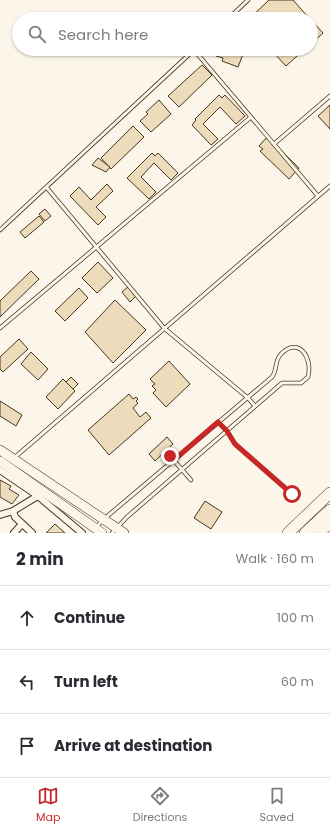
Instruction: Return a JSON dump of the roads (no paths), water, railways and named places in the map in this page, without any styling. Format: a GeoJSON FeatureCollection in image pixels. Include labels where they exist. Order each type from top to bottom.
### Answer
{"type":"FeatureCollection","features":[{"type":"Feature","properties":{"kind":"highway"},"geometry":{"type":"LineString","coordinates":[[288,533],[330,493]]}},
{"type":"Feature","properties":{"kind":"highway"},"geometry":{"type":"LineString","coordinates":[[305,533],[330,510]]}},
{"type":"Feature","properties":{"kind":"highway"},"geometry":{"type":"LineString","coordinates":[[319,533],[330,523]]}},
{"type":"Feature","properties":{"kind":"main road"},"geometry":{"type":"LineString","coordinates":[[0,450],[5,464],[41,494],[99,531]]}},
{"type":"Feature","properties":{"kind":"main road"},"geometry":{"type":"LineString","coordinates":[[5,464],[104,518],[118,531]]}},
{"type":"Feature","properties":{"kind":"street"},"geometry":{"type":"LineString","coordinates":[[0,515],[13,511],[41,494],[82,533]]}},
{"type":"Feature","properties":{"kind":"street"},"geometry":{"type":"LineString","coordinates":[[13,511],[15,517],[32,533]]}},
{"type":"Feature","properties":{"kind":"street"},"geometry":{"type":"LineString","coordinates":[[14,533],[22,524]]}},
{"type":"Feature","properties":{"kind":"lane"},"geometry":{"type":"LineString","coordinates":[[235,12],[248,0]]}},
{"type":"Feature","properties":{"kind":"lane"},"geometry":{"type":"LineString","coordinates":[[0,230],[188,56]]}},
{"type":"Feature","properties":{"kind":"lane"},"geometry":{"type":"LineString","coordinates":[[201,56],[318,196]]}},
{"type":"Feature","properties":{"kind":"lane"},"geometry":{"type":"LineString","coordinates":[[274,144],[330,96]]}},
{"type":"Feature","properties":{"kind":"lane"},"geometry":{"type":"LineString","coordinates":[[0,328],[251,117]]}},
{"type":"Feature","properties":{"kind":"lane"},"geometry":{"type":"LineString","coordinates":[[5,464],[330,186]]}},
{"type":"Feature","properties":{"kind":"lane"},"geometry":{"type":"LineString","coordinates":[[47,188],[164,328],[248,398],[255,406]]}},
{"type":"Feature","properties":{"kind":"lane"},"geometry":{"type":"LineString","coordinates":[[99,531],[104,518],[272,377],[276,372],[277,358],[282,353],[294,348],[300,349],[306,353],[309,361],[308,377],[301,383],[282,383],[182,470],[118,531]]}},
{"type":"Feature","properties":{"kind":"lane"},"geometry":{"type":"LineString","coordinates":[[218,422],[227,431],[235,444],[292,494]]}},
{"type":"Feature","properties":{"kind":"lane"},"geometry":{"type":"LineString","coordinates":[[170,456],[191,480]]}}]}
